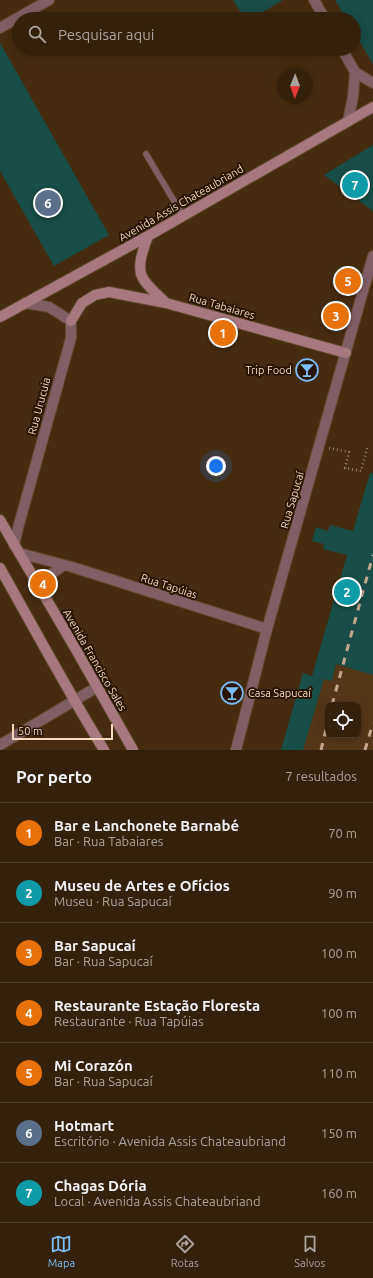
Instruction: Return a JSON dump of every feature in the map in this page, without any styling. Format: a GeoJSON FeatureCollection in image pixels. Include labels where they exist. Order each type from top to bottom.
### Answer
{"type":"FeatureCollection","features":[{"type":"Feature","properties":{"kind":"street"},"geometry":{"type":"LineString","coordinates":[[28,12],[49,0]]}},
{"type":"Feature","properties":{"kind":"street"},"geometry":{"type":"LineString","coordinates":[[314,0],[321,12]]}},
{"type":"Feature","properties":{"kind":"street"},"geometry":{"type":"LineString","coordinates":[[0,28],[12,21]]}},
{"type":"Feature","properties":{"kind":"street"},"geometry":{"type":"LineString","coordinates":[[346,56],[355,72],[373,83]]}},
{"type":"Feature","properties":{"kind":"street"},"geometry":{"type":"LineString","coordinates":[[348,121],[353,97],[355,72]]}},
{"type":"Feature","properties":{"kind":"street","name":"Avenida Assis Chateaubriand"},"geometry":{"type":"LineString","coordinates":[[0,317],[148,236],[373,107]]}},
{"type":"Feature","properties":{"kind":"street","name":"Rua Tabaiares"},"geometry":{"type":"LineString","coordinates":[[148,236],[141,256],[141,274],[151,289],[166,303],[346,353]]}},
{"type":"Feature","properties":{"kind":"street","name":"Rua Sapucaí"},"geometry":{"type":"LineString","coordinates":[[236,750],[267,629],[373,256]]}},
{"type":"Feature","properties":{"kind":"street"},"geometry":{"type":"LineString","coordinates":[[25,303],[49,307],[71,321],[82,303],[95,294],[109,292],[166,303]]}},
{"type":"Feature","properties":{"kind":"street","name":"Rua Urucuia"},"geometry":{"type":"LineString","coordinates":[[16,549],[18,528],[70,338],[71,321]]}},
{"type":"Feature","properties":{"kind":"street","name":"Avenida Francisco Sales"},"geometry":{"type":"LineString","coordinates":[[0,520],[133,750]]}},
{"type":"Feature","properties":{"kind":"street","name":"Rua Tapúias"},"geometry":{"type":"LineString","coordinates":[[16,549],[267,629]]}},
{"type":"Feature","properties":{"kind":"street"},"geometry":{"type":"LineString","coordinates":[[39,588],[50,575],[64,565]]}},
{"type":"Feature","properties":{"kind":"street"},"geometry":{"type":"LineString","coordinates":[[0,568],[74,702],[104,750]]}},
{"type":"Feature","properties":{"kind":"street"},"geometry":{"type":"LineString","coordinates":[[0,745],[97,687]]}},
{"type":"Feature","properties":{"kind":"lane"},"geometry":{"type":"LineString","coordinates":[[146,154],[183,216]]}},
{"type":"Feature","properties":{"kind":"path"},"geometry":{"type":"LineString","coordinates":[[320,446],[349,452],[345,468],[361,471],[368,445]]}},
{"type":"Feature","properties":{"kind":"shaded area"},"geometry":{"type":"Polygon","coordinates":[[[373,536],[373,750],[303,750],[324,679],[332,680],[373,536]]]}},
{"type":"Feature","properties":{"kind":"building"},"geometry":{"type":"Polygon","coordinates":[[[233,0],[283,0],[263,12],[241,12],[233,0]]]}},
{"type":"Feature","properties":{"kind":"building"},"geometry":{"type":"Polygon","coordinates":[[[335,0],[373,0],[373,64],[361,44],[361,12],[342,12],[335,0]]]}},
{"type":"Feature","properties":{"kind":"building"},"geometry":{"type":"Polygon","coordinates":[[[0,43],[109,235],[54,266],[0,171],[0,43]]]}},
{"type":"Feature","properties":{"kind":"building"},"geometry":{"type":"Polygon","coordinates":[[[373,145],[373,211],[324,175],[373,145]]]}},
{"type":"Feature","properties":{"kind":"building"},"geometry":{"type":"Polygon","coordinates":[[[370,473],[373,474],[373,675],[336,664],[332,681],[324,679],[303,750],[281,750],[303,673],[312,676],[347,555],[323,549],[324,544],[312,541],[316,527],[328,531],[330,525],[353,531],[370,473]]]}},
{"type":"Feature","properties":{"kind":"railway"},"geometry":{"type":"LineString","coordinates":[[333,702],[373,555]]}},
{"type":"Feature","properties":{"kind":"railway"},"geometry":{"type":"LineString","coordinates":[[365,750],[373,723]]}},
{"type":"Feature","properties":{"kind":"railway"},"geometry":{"type":"LineString","coordinates":[[321,750],[325,733]]}},
{"type":"Feature","properties":{"kind":"place","name":"Chagas Dória"},"geometry":{"type":"Point","coordinates":[355,185]}},
{"type":"Feature","properties":{"kind":"place","name":"Hotmart"},"geometry":{"type":"Point","coordinates":[48,203]}},
{"type":"Feature","properties":{"kind":"place","name":"Mi Corazón"},"geometry":{"type":"Point","coordinates":[348,281]}},
{"type":"Feature","properties":{"kind":"place","name":"Bar Sapucaí"},"geometry":{"type":"Point","coordinates":[336,316]}},
{"type":"Feature","properties":{"kind":"place","name":"Bar e Lanchonete Barnabé"},"geometry":{"type":"Point","coordinates":[223,333]}},
{"type":"Feature","properties":{"kind":"place","name":"Trip Food"},"geometry":{"type":"Point","coordinates":[307,370]}},
{"type":"Feature","properties":{"kind":"place","name":"Restaurante Estação Floresta"},"geometry":{"type":"Point","coordinates":[43,584]}},
{"type":"Feature","properties":{"kind":"place","name":"Museu de Artes e Ofícios"},"geometry":{"type":"Point","coordinates":[347,592]}},
{"type":"Feature","properties":{"kind":"place","name":"Casa Sapucaí"},"geometry":{"type":"Point","coordinates":[232,693]}}]}
